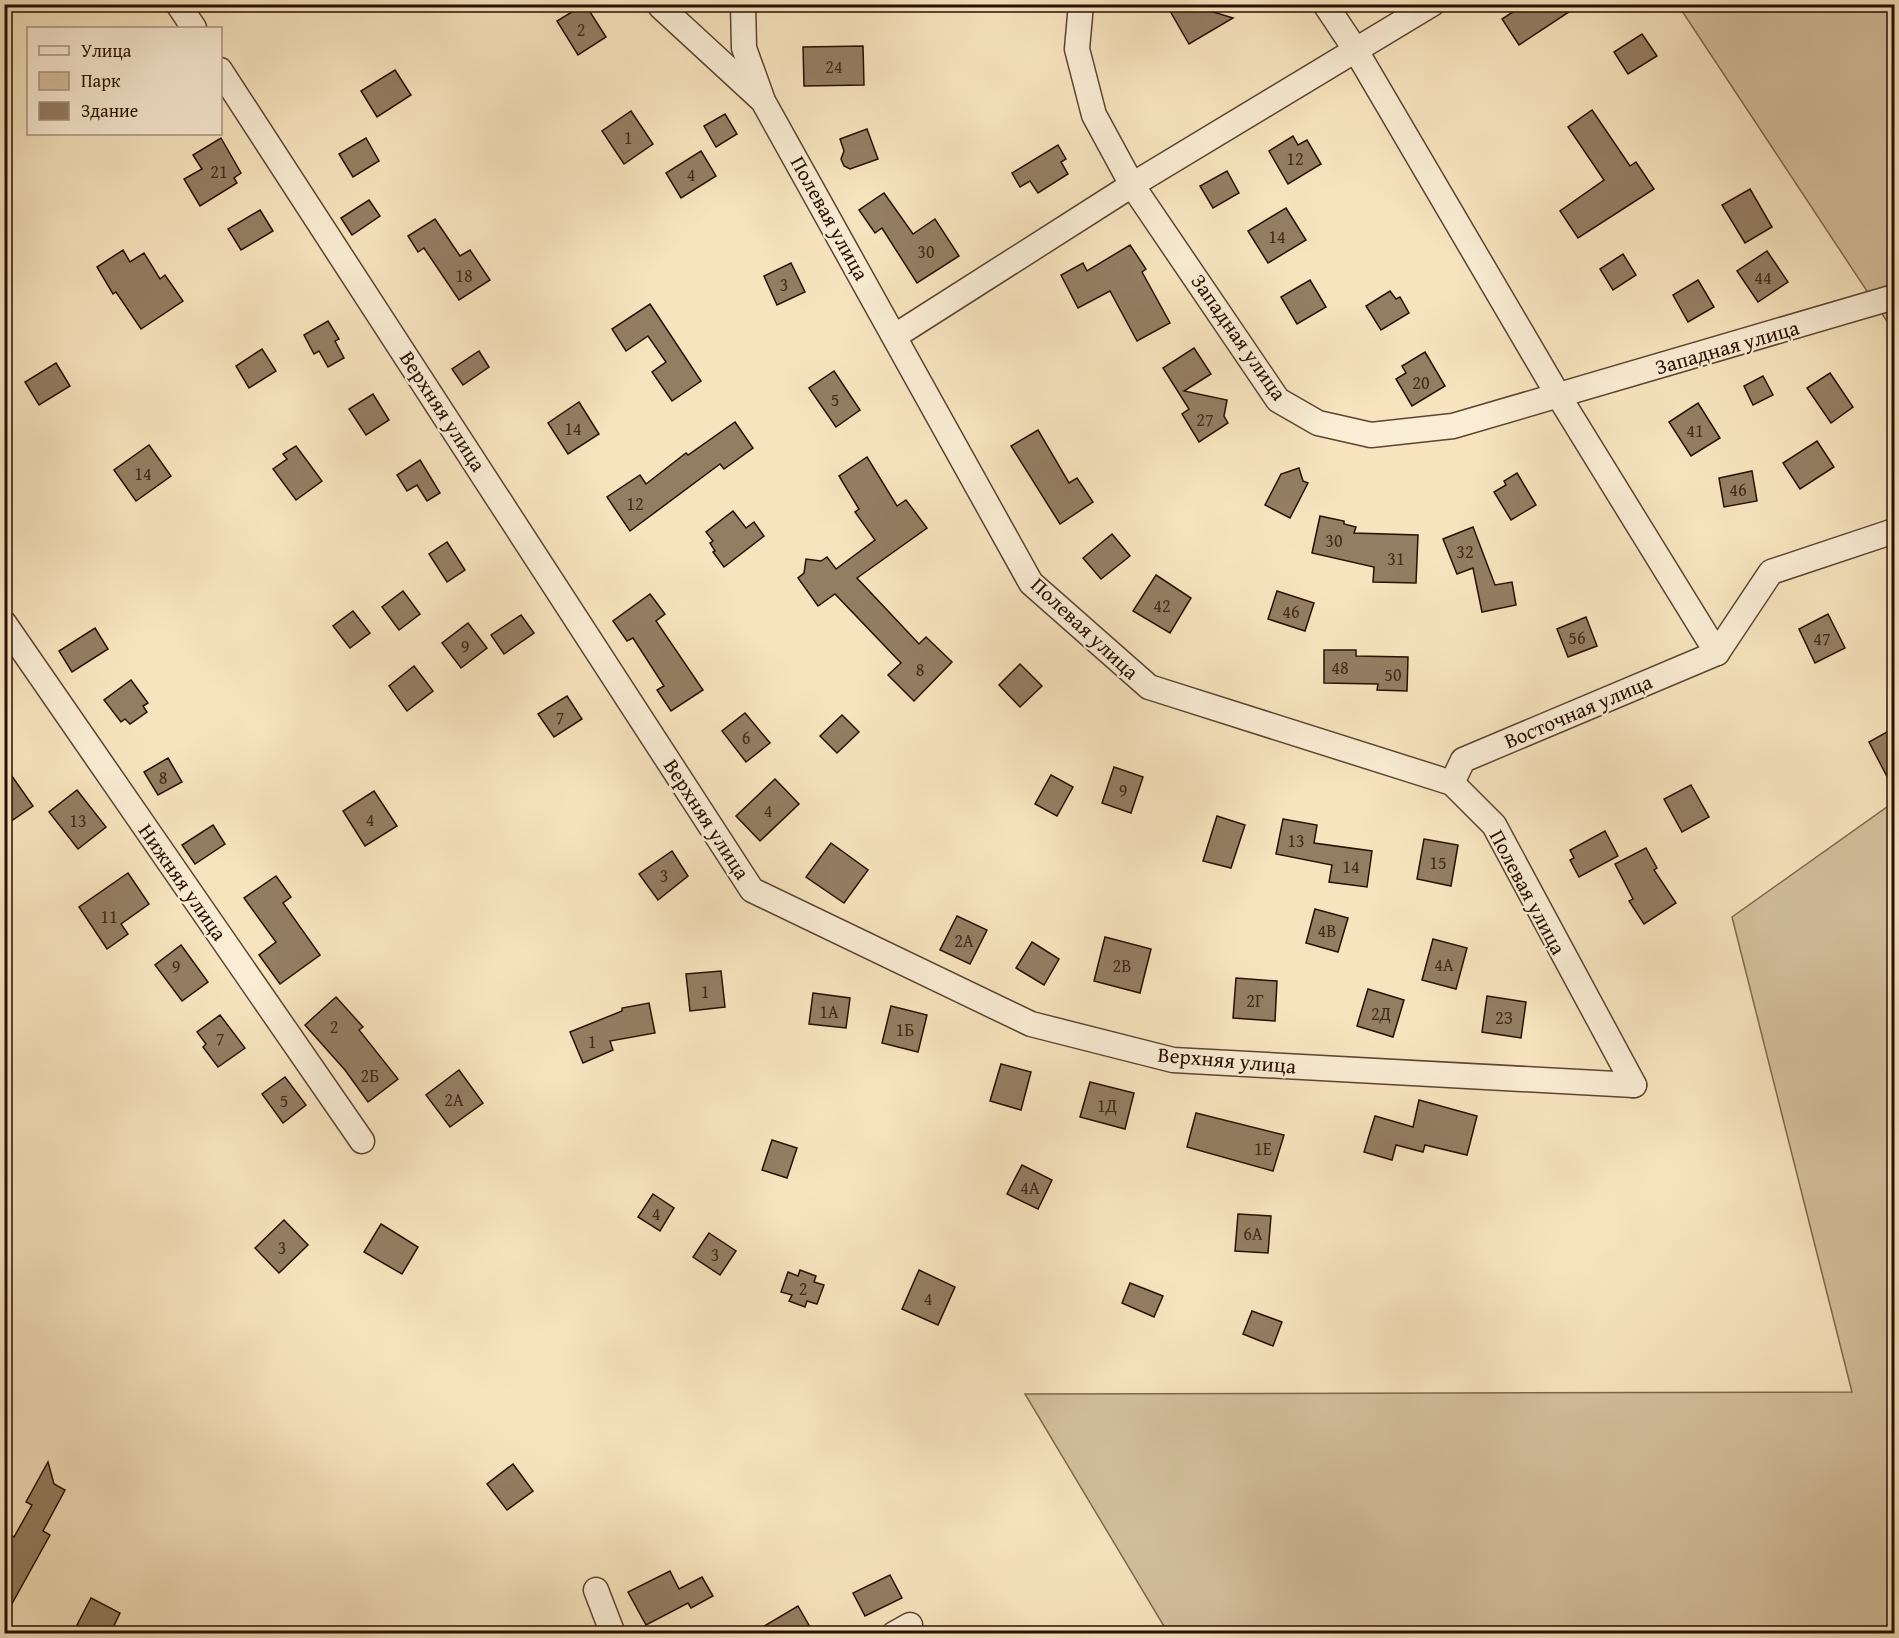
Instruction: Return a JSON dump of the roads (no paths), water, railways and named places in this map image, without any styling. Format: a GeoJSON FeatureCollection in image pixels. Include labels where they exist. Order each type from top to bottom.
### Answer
{"type":"FeatureCollection","features":[{"type":"Feature","properties":{"kind":"street"},"geometry":{"type":"LineString","coordinates":[[178,4],[193,27]]}},
{"type":"Feature","properties":{"kind":"street"},"geometry":{"type":"LineString","coordinates":[[743,4],[744,48],[763,101]]}},
{"type":"Feature","properties":{"kind":"street","name":"Западная улица"},"geometry":{"type":"LineString","coordinates":[[1081,4],[1077,49],[1094,115],[1132,185],[1278,400],[1318,423],[1371,435],[1453,426],[1894,297]]}},
{"type":"Feature","properties":{"kind":"street"},"geometry":{"type":"LineString","coordinates":[[1325,4],[1355,49],[1558,395],[1717,653],[1771,572],[1894,531]]}},
{"type":"Feature","properties":{"kind":"street"},"geometry":{"type":"LineString","coordinates":[[895,336],[1132,185],[1432,4]]}},
{"type":"Feature","properties":{"kind":"street","name":"Полевая улица"},"geometry":{"type":"LineString","coordinates":[[661,7],[763,101],[1031,583],[1149,687],[1452,783],[1494,825],[1634,1085]]}},
{"type":"Feature","properties":{"kind":"street","name":"Верхняя улица"},"geometry":{"type":"LineString","coordinates":[[222,72],[752,890],[1031,1024],[1173,1060],[1634,1085]]}},
{"type":"Feature","properties":{"kind":"street","name":"Нижняя улица"},"geometry":{"type":"LineString","coordinates":[[4,623],[362,1141]]}},
{"type":"Feature","properties":{"kind":"street","name":"Восточная улица"},"geometry":{"type":"LineString","coordinates":[[1452,783],[1463,760],[1717,653]]}},
{"type":"Feature","properties":{"kind":"street"},"geometry":{"type":"LineString","coordinates":[[596,1590],[613,1634]]}}]}
